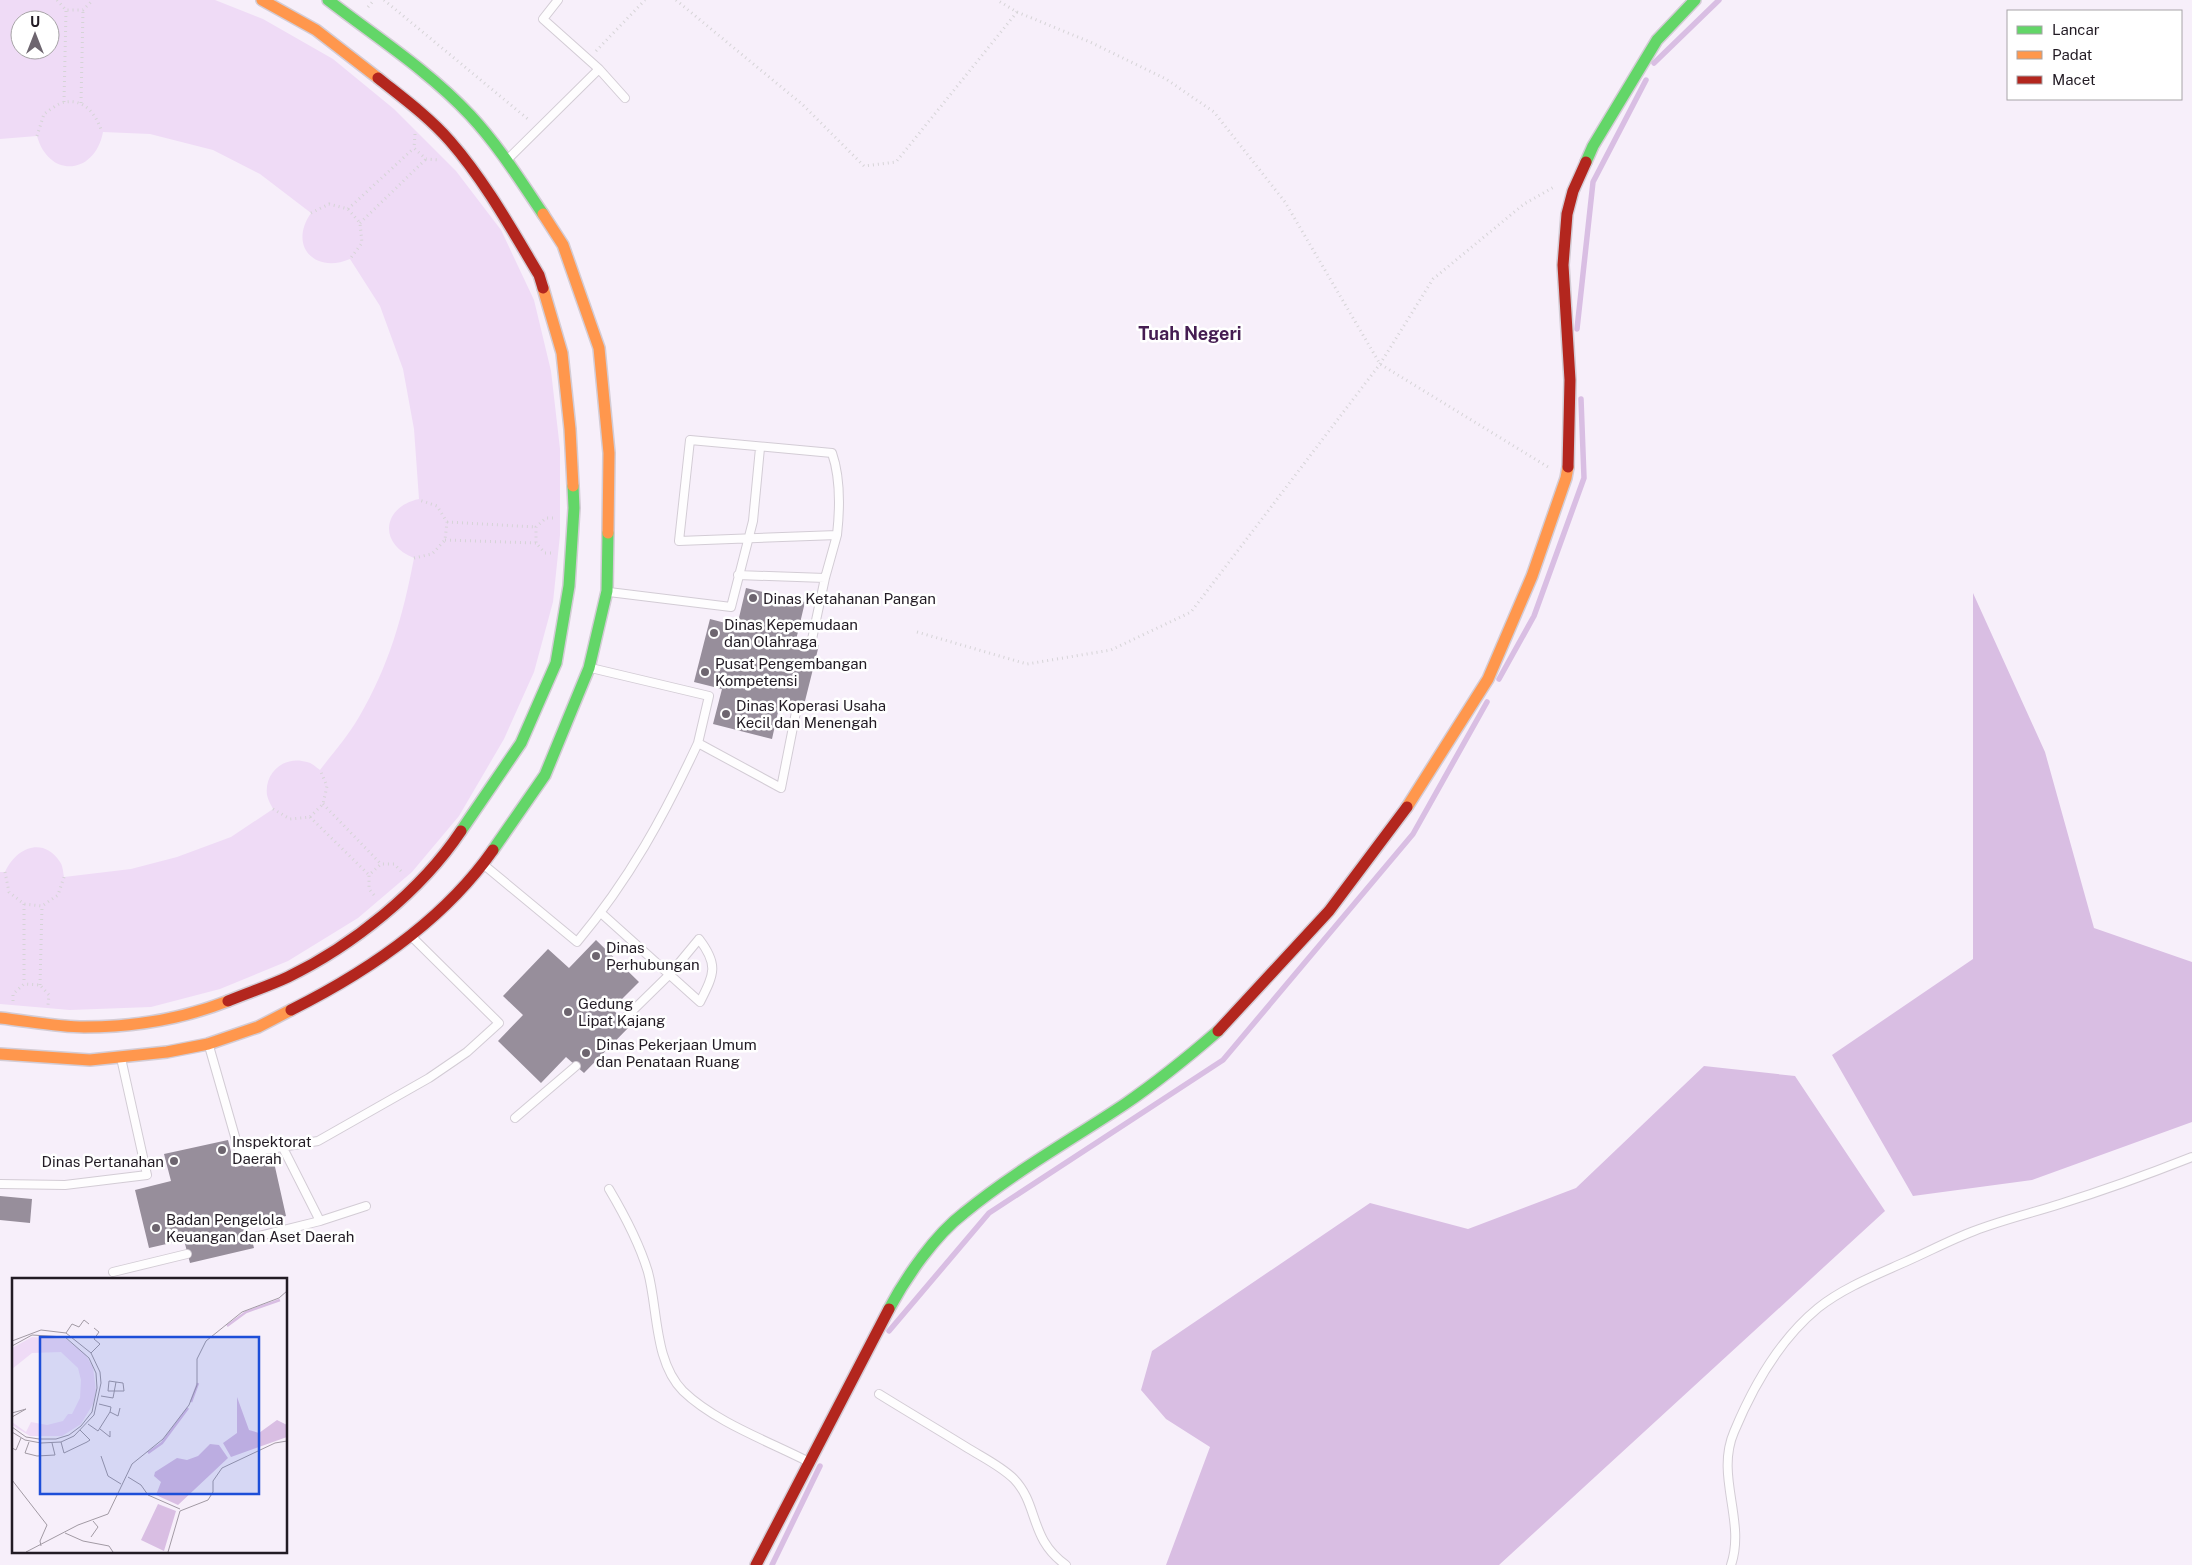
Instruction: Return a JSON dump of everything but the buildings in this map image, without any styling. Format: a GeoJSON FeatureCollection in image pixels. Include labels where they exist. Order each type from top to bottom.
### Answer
{"type":"FeatureCollection","features":[{"type":"Feature","properties":{"kind":"street"},"geometry":{"type":"LineString","coordinates":[[0,1018],[84,1026],[116,1025],[200,1016],[288,977],[360,934],[390,915],[415,886],[455,848],[521,743],[560,664],[574,586],[574,508],[570,429],[562,353],[539,275],[496,204],[454,146],[411,99],[345,41],[316,30],[262,0]]}},
{"type":"Feature","properties":{"kind":"street"},"geometry":{"type":"LineString","coordinates":[[0,1054],[90,1060],[120,1058],[207,1040],[258,1027],[297,1009],[341,985],[450,900],[544,775],[585,667],[602,591],[609,453],[599,348],[563,246],[507,160],[470,114],[428,82],[357,21],[328,0]]}},
{"type":"Feature","properties":{"kind":"street"},"geometry":{"type":"LineString","coordinates":[[756,1565],[898,1292],[942,1232],[963,1213],[1002,1184],[1126,1103],[1191,1055],[1230,1020],[1329,911],[1418,792],[1488,680],[1532,576],[1566,478],[1570,389],[1563,265],[1567,214],[1573,191],[1593,146],[1658,40],[1695,0]]}},
{"type":"Feature","properties":{"kind":"street"},"geometry":{"type":"LineString","coordinates":[[345,41],[357,21]]}},
{"type":"Feature","properties":{"kind":"street"},"geometry":{"type":"LineString","coordinates":[[116,1025],[120,1058]]}},
{"type":"Feature","properties":{"kind":"lane"},"geometry":{"type":"LineString","coordinates":[[558,0],[543,19],[599,69],[625,98]]}},
{"type":"Feature","properties":{"kind":"lane"},"geometry":{"type":"LineString","coordinates":[[507,160],[599,69]]}},
{"type":"Feature","properties":{"kind":"lane"},"geometry":{"type":"LineString","coordinates":[[811,644],[825,578],[837,535],[839,519],[838,472],[832,453],[760,448],[690,440],[679,541],[837,535]]}},
{"type":"Feature","properties":{"kind":"lane"},"geometry":{"type":"LineString","coordinates":[[602,591],[731,607],[753,520],[760,448]]}},
{"type":"Feature","properties":{"kind":"lane"},"geometry":{"type":"LineString","coordinates":[[738,575],[825,578]]}},
{"type":"Feature","properties":{"kind":"lane"},"geometry":{"type":"LineString","coordinates":[[479,862],[577,942],[632,870],[668,805],[698,743],[709,696],[585,667]]}},
{"type":"Feature","properties":{"kind":"lane"},"geometry":{"type":"LineString","coordinates":[[698,743],[781,788],[797,707]]}},
{"type":"Feature","properties":{"kind":"lane"},"geometry":{"type":"LineString","coordinates":[[601,913],[670,974],[700,1002],[712,977],[711,955],[699,939],[670,974],[623,1020]]}},
{"type":"Feature","properties":{"kind":"lane"},"geometry":{"type":"LineString","coordinates":[[207,1040],[240,1154],[318,1141],[362,1117],[467,1052],[499,1023],[407,932]]}},
{"type":"Feature","properties":{"kind":"lane"},"geometry":{"type":"LineString","coordinates":[[0,1184],[65,1185],[147,1175],[120,1058]]}},
{"type":"Feature","properties":{"kind":"lane"},"geometry":{"type":"LineString","coordinates":[[515,1118],[576,1066]]}},
{"type":"Feature","properties":{"kind":"lane"},"geometry":{"type":"LineString","coordinates":[[282,1146],[320,1221]]}},
{"type":"Feature","properties":{"kind":"lane"},"geometry":{"type":"LineString","coordinates":[[1730,1565],[1735,1552],[1735,1533],[1726,1475],[1727,1452],[1733,1432],[1756,1386],[1775,1354],[1796,1329],[1819,1307],[1857,1284],[1973,1231],[2062,1203],[2192,1157]]}},
{"type":"Feature","properties":{"kind":"lane"},"geometry":{"type":"LineString","coordinates":[[609,1189],[627,1219],[640,1248],[648,1273],[664,1356],[672,1375],[682,1389],[706,1410],[810,1463]]}},
{"type":"Feature","properties":{"kind":"lane"},"geometry":{"type":"LineString","coordinates":[[251,1238],[320,1221],[366,1206]]}},
{"type":"Feature","properties":{"kind":"lane"},"geometry":{"type":"LineString","coordinates":[[114,1272],[187,1254]]}},
{"type":"Feature","properties":{"kind":"lane"},"geometry":{"type":"LineString","coordinates":[[879,1394],[993,1463],[1014,1479],[1024,1494],[1043,1541],[1052,1555],[1066,1565]]}},
{"type":"Feature","properties":{"kind":"path"},"geometry":{"type":"LineString","coordinates":[[57,0],[66,10],[64,102]]}},
{"type":"Feature","properties":{"kind":"path"},"geometry":{"type":"LineString","coordinates":[[81,103],[83,10],[93,0]]}},
{"type":"Feature","properties":{"kind":"path"},"geometry":{"type":"LineString","coordinates":[[384,0],[528,121],[534,114]]}},
{"type":"Feature","properties":{"kind":"path"},"geometry":{"type":"LineString","coordinates":[[588,59],[645,0]]}},
{"type":"Feature","properties":{"kind":"path"},"geometry":{"type":"LineString","coordinates":[[676,0],[803,105],[864,166],[896,162],[1016,12]]}},
{"type":"Feature","properties":{"kind":"path"},"geometry":{"type":"LineString","coordinates":[[997,0],[1016,12],[1090,42],[1166,79],[1214,112],[1285,202],[1380,364],[1566,478]]}},
{"type":"Feature","properties":{"kind":"path"},"geometry":{"type":"LineString","coordinates":[[66,10],[83,10]]}},
{"type":"Feature","properties":{"kind":"path"},"geometry":{"type":"LineString","coordinates":[[37,136],[44,114],[64,102],[81,103],[96,114],[102,132]]}},
{"type":"Feature","properties":{"kind":"path"},"geometry":{"type":"LineString","coordinates":[[348,209],[414,148]]}},
{"type":"Feature","properties":{"kind":"path"},"geometry":{"type":"LineString","coordinates":[[360,223],[426,160]]}},
{"type":"Feature","properties":{"kind":"path"},"geometry":{"type":"LineString","coordinates":[[918,632],[1027,664],[1111,650],[1191,612],[1380,364],[1433,279],[1524,204],[1558,185]]}},
{"type":"Feature","properties":{"kind":"path"},"geometry":{"type":"LineString","coordinates":[[311,213],[329,204],[348,209],[360,223],[362,243],[350,259]]}},
{"type":"Feature","properties":{"kind":"path"},"geometry":{"type":"LineString","coordinates":[[414,558],[432,554],[445,540],[447,522],[436,506],[419,500]]}},
{"type":"Feature","properties":{"kind":"path"},"geometry":{"type":"LineString","coordinates":[[447,522],[536,527]]}},
{"type":"Feature","properties":{"kind":"path"},"geometry":{"type":"LineString","coordinates":[[445,540],[536,543]]}},
{"type":"Feature","properties":{"kind":"path"},"geometry":{"type":"LineString","coordinates":[[274,809],[290,819],[310,816],[323,804],[327,786],[320,770]]}},
{"type":"Feature","properties":{"kind":"path"},"geometry":{"type":"LineString","coordinates":[[323,804],[381,864]]}},
{"type":"Feature","properties":{"kind":"path"},"geometry":{"type":"LineString","coordinates":[[310,816],[369,875],[369,888],[390,915]]}},
{"type":"Feature","properties":{"kind":"path"},"geometry":{"type":"LineString","coordinates":[[369,875],[381,864],[394,864],[415,886]]}},
{"type":"Feature","properties":{"kind":"path"},"geometry":{"type":"LineString","coordinates":[[6,872],[9,892],[24,904],[42,906],[58,895],[64,877]]}},
{"type":"Feature","properties":{"kind":"path"},"geometry":{"type":"LineString","coordinates":[[24,904],[24,984]]}},
{"type":"Feature","properties":{"kind":"path"},"geometry":{"type":"LineString","coordinates":[[40,985],[42,906]]}},
{"type":"Feature","properties":{"kind":"shaded area"},"geometry":{"type":"Polygon","coordinates":[[[0,0],[215,0],[263,19],[333,59],[394,109],[456,171],[501,230],[534,300],[551,371],[560,449],[560,535],[553,602],[534,672],[504,739],[459,816],[412,872],[358,918],[288,961],[220,989],[151,1007],[70,1010],[0,1004],[0,872],[5,872],[23,851],[38,847],[46,849],[53,854],[61,864],[64,877],[131,869],[177,857],[231,837],[273,809],[267,797],[267,787],[273,773],[284,763],[299,760],[311,763],[320,770],[350,731],[370,698],[387,660],[400,620],[414,558],[402,552],[394,544],[389,526],[392,517],[398,510],[407,503],[419,499],[414,429],[403,369],[380,306],[350,259],[337,263],[326,263],[316,260],[309,254],[304,246],[302,236],[311,213],[260,174],[213,150],[150,134],[103,132],[98,146],[91,157],[82,164],[72,166],[61,165],[51,160],[43,150],[37,136],[0,139],[0,0]]]}},
{"type":"Feature","properties":{"kind":"shaded area"},"geometry":{"type":"Polygon","coordinates":[[[1973,593],[2045,752],[2094,928],[2192,962],[2192,1122],[2032,1180],[1913,1196],[1832,1055],[1973,959],[1973,593]]]}},
{"type":"Feature","properties":{"kind":"shaded area"},"geometry":{"type":"Polygon","coordinates":[[[1704,1066],[1795,1076],[1885,1211],[1499,1565],[1166,1565],[1210,1447],[1166,1419],[1141,1390],[1152,1351],[1370,1203],[1468,1229],[1576,1188],[1704,1066]]]}},
{"type":"Feature","properties":{"kind":"waterway"},"geometry":{"type":"LineString","coordinates":[[1654,63],[1719,0]]}},
{"type":"Feature","properties":{"kind":"waterway"},"geometry":{"type":"LineString","coordinates":[[1577,329],[1593,182],[1646,80]]}},
{"type":"Feature","properties":{"kind":"waterway"},"geometry":{"type":"LineString","coordinates":[[1499,679],[1534,616],[1584,478],[1581,399]]}},
{"type":"Feature","properties":{"kind":"waterway"},"geometry":{"type":"LineString","coordinates":[[889,1331],[989,1213],[1223,1060],[1413,834],[1487,702]]}},
{"type":"Feature","properties":{"kind":"waterway"},"geometry":{"type":"LineString","coordinates":[[772,1565],[820,1466]]}},
{"type":"Feature","properties":{"kind":"traffic: fast"},"geometry":{"type":"LineString","coordinates":[[328,0],[420,69],[454,99],[490,138],[543,214]]}},
{"type":"Feature","properties":{"kind":"traffic: fast"},"geometry":{"type":"LineString","coordinates":[[1586,162],[1593,146],[1657,40],[1695,0]]}},
{"type":"Feature","properties":{"kind":"traffic: fast"},"geometry":{"type":"LineString","coordinates":[[461,831],[521,743],[556,663],[569,586],[574,508],[573,486]]}},
{"type":"Feature","properties":{"kind":"traffic: fast"},"geometry":{"type":"LineString","coordinates":[[493,850],[545,775],[589,668],[607,591],[608,533]]}},
{"type":"Feature","properties":{"kind":"traffic: fast"},"geometry":{"type":"LineString","coordinates":[[889,1309],[922,1257],[953,1222],[1003,1184],[1137,1096],[1218,1031]]}},
{"type":"Feature","properties":{"kind":"traffic: slow"},"geometry":{"type":"LineString","coordinates":[[262,0],[316,30],[378,78]]}},
{"type":"Feature","properties":{"kind":"traffic: slow"},"geometry":{"type":"LineString","coordinates":[[543,214],[563,245],[599,348],[609,453],[608,533]]}},
{"type":"Feature","properties":{"kind":"traffic: slow"},"geometry":{"type":"LineString","coordinates":[[543,288],[562,353],[570,429],[573,486]]}},
{"type":"Feature","properties":{"kind":"traffic: slow"},"geometry":{"type":"LineString","coordinates":[[1407,807],[1488,679],[1532,576],[1566,478],[1568,467]]}},
{"type":"Feature","properties":{"kind":"traffic: slow"},"geometry":{"type":"LineString","coordinates":[[0,1018],[74,1027],[102,1027],[157,1021],[193,1013],[228,1001]]}},
{"type":"Feature","properties":{"kind":"traffic: slow"},"geometry":{"type":"LineString","coordinates":[[0,1054],[90,1060],[167,1052],[208,1044],[258,1027],[291,1010]]}},
{"type":"Feature","properties":{"kind":"traffic: jam"},"geometry":{"type":"LineString","coordinates":[[378,78],[416,108],[463,156],[508,223],[539,275],[543,288]]}},
{"type":"Feature","properties":{"kind":"traffic: jam"},"geometry":{"type":"LineString","coordinates":[[1568,467],[1570,380],[1563,265],[1567,214],[1573,191],[1586,162]]}},
{"type":"Feature","properties":{"kind":"traffic: jam"},"geometry":{"type":"LineString","coordinates":[[1218,1031],[1329,911],[1407,807]]}},
{"type":"Feature","properties":{"kind":"traffic: jam"},"geometry":{"type":"LineString","coordinates":[[228,1001],[288,977],[336,950],[360,933],[384,915],[426,875],[461,831]]}},
{"type":"Feature","properties":{"kind":"traffic: jam"},"geometry":{"type":"LineString","coordinates":[[291,1010],[348,979],[402,942],[451,899],[493,850]]}},
{"type":"Feature","properties":{"kind":"traffic: jam"},"geometry":{"type":"LineString","coordinates":[[756,1565],[889,1309]]}},
{"type":"Feature","properties":{"kind":"place","name":"Dinas Ketahanan Pangan"},"geometry":{"type":"Point","coordinates":[753,598]}},
{"type":"Feature","properties":{"kind":"place","name":"Dinas Kepemudaan dan Olahraga"},"geometry":{"type":"Point","coordinates":[714,633]}},
{"type":"Feature","properties":{"kind":"place","name":"Pusat Pengembangan Kompetensi"},"geometry":{"type":"Point","coordinates":[705,672]}},
{"type":"Feature","properties":{"kind":"place","name":"Dinas Koperasi Usaha Kecil dan Menengah"},"geometry":{"type":"Point","coordinates":[726,714]}},
{"type":"Feature","properties":{"kind":"place","name":"Dinas Perhubungan"},"geometry":{"type":"Point","coordinates":[596,956]}},
{"type":"Feature","properties":{"kind":"place","name":"Gedung Lipat Kajang"},"geometry":{"type":"Point","coordinates":[568,1012]}},
{"type":"Feature","properties":{"kind":"place","name":"Dinas Pekerjaan Umum dan Penataan Ruang"},"geometry":{"type":"Point","coordinates":[586,1053]}},
{"type":"Feature","properties":{"kind":"place","name":"Inspektorat Daerah"},"geometry":{"type":"Point","coordinates":[222,1150]}},
{"type":"Feature","properties":{"kind":"place","name":"Dinas Pertanahan"},"geometry":{"type":"Point","coordinates":[174,1161]}},
{"type":"Feature","properties":{"kind":"place","name":"Badan Pengelola Keuangan dan Aset Daerah"},"geometry":{"type":"Point","coordinates":[156,1228]}},
{"type":"Feature","properties":{"kind":"district","name":"Tuah Negeri"},"geometry":{"type":"Point","coordinates":[1190,333]}}]}
